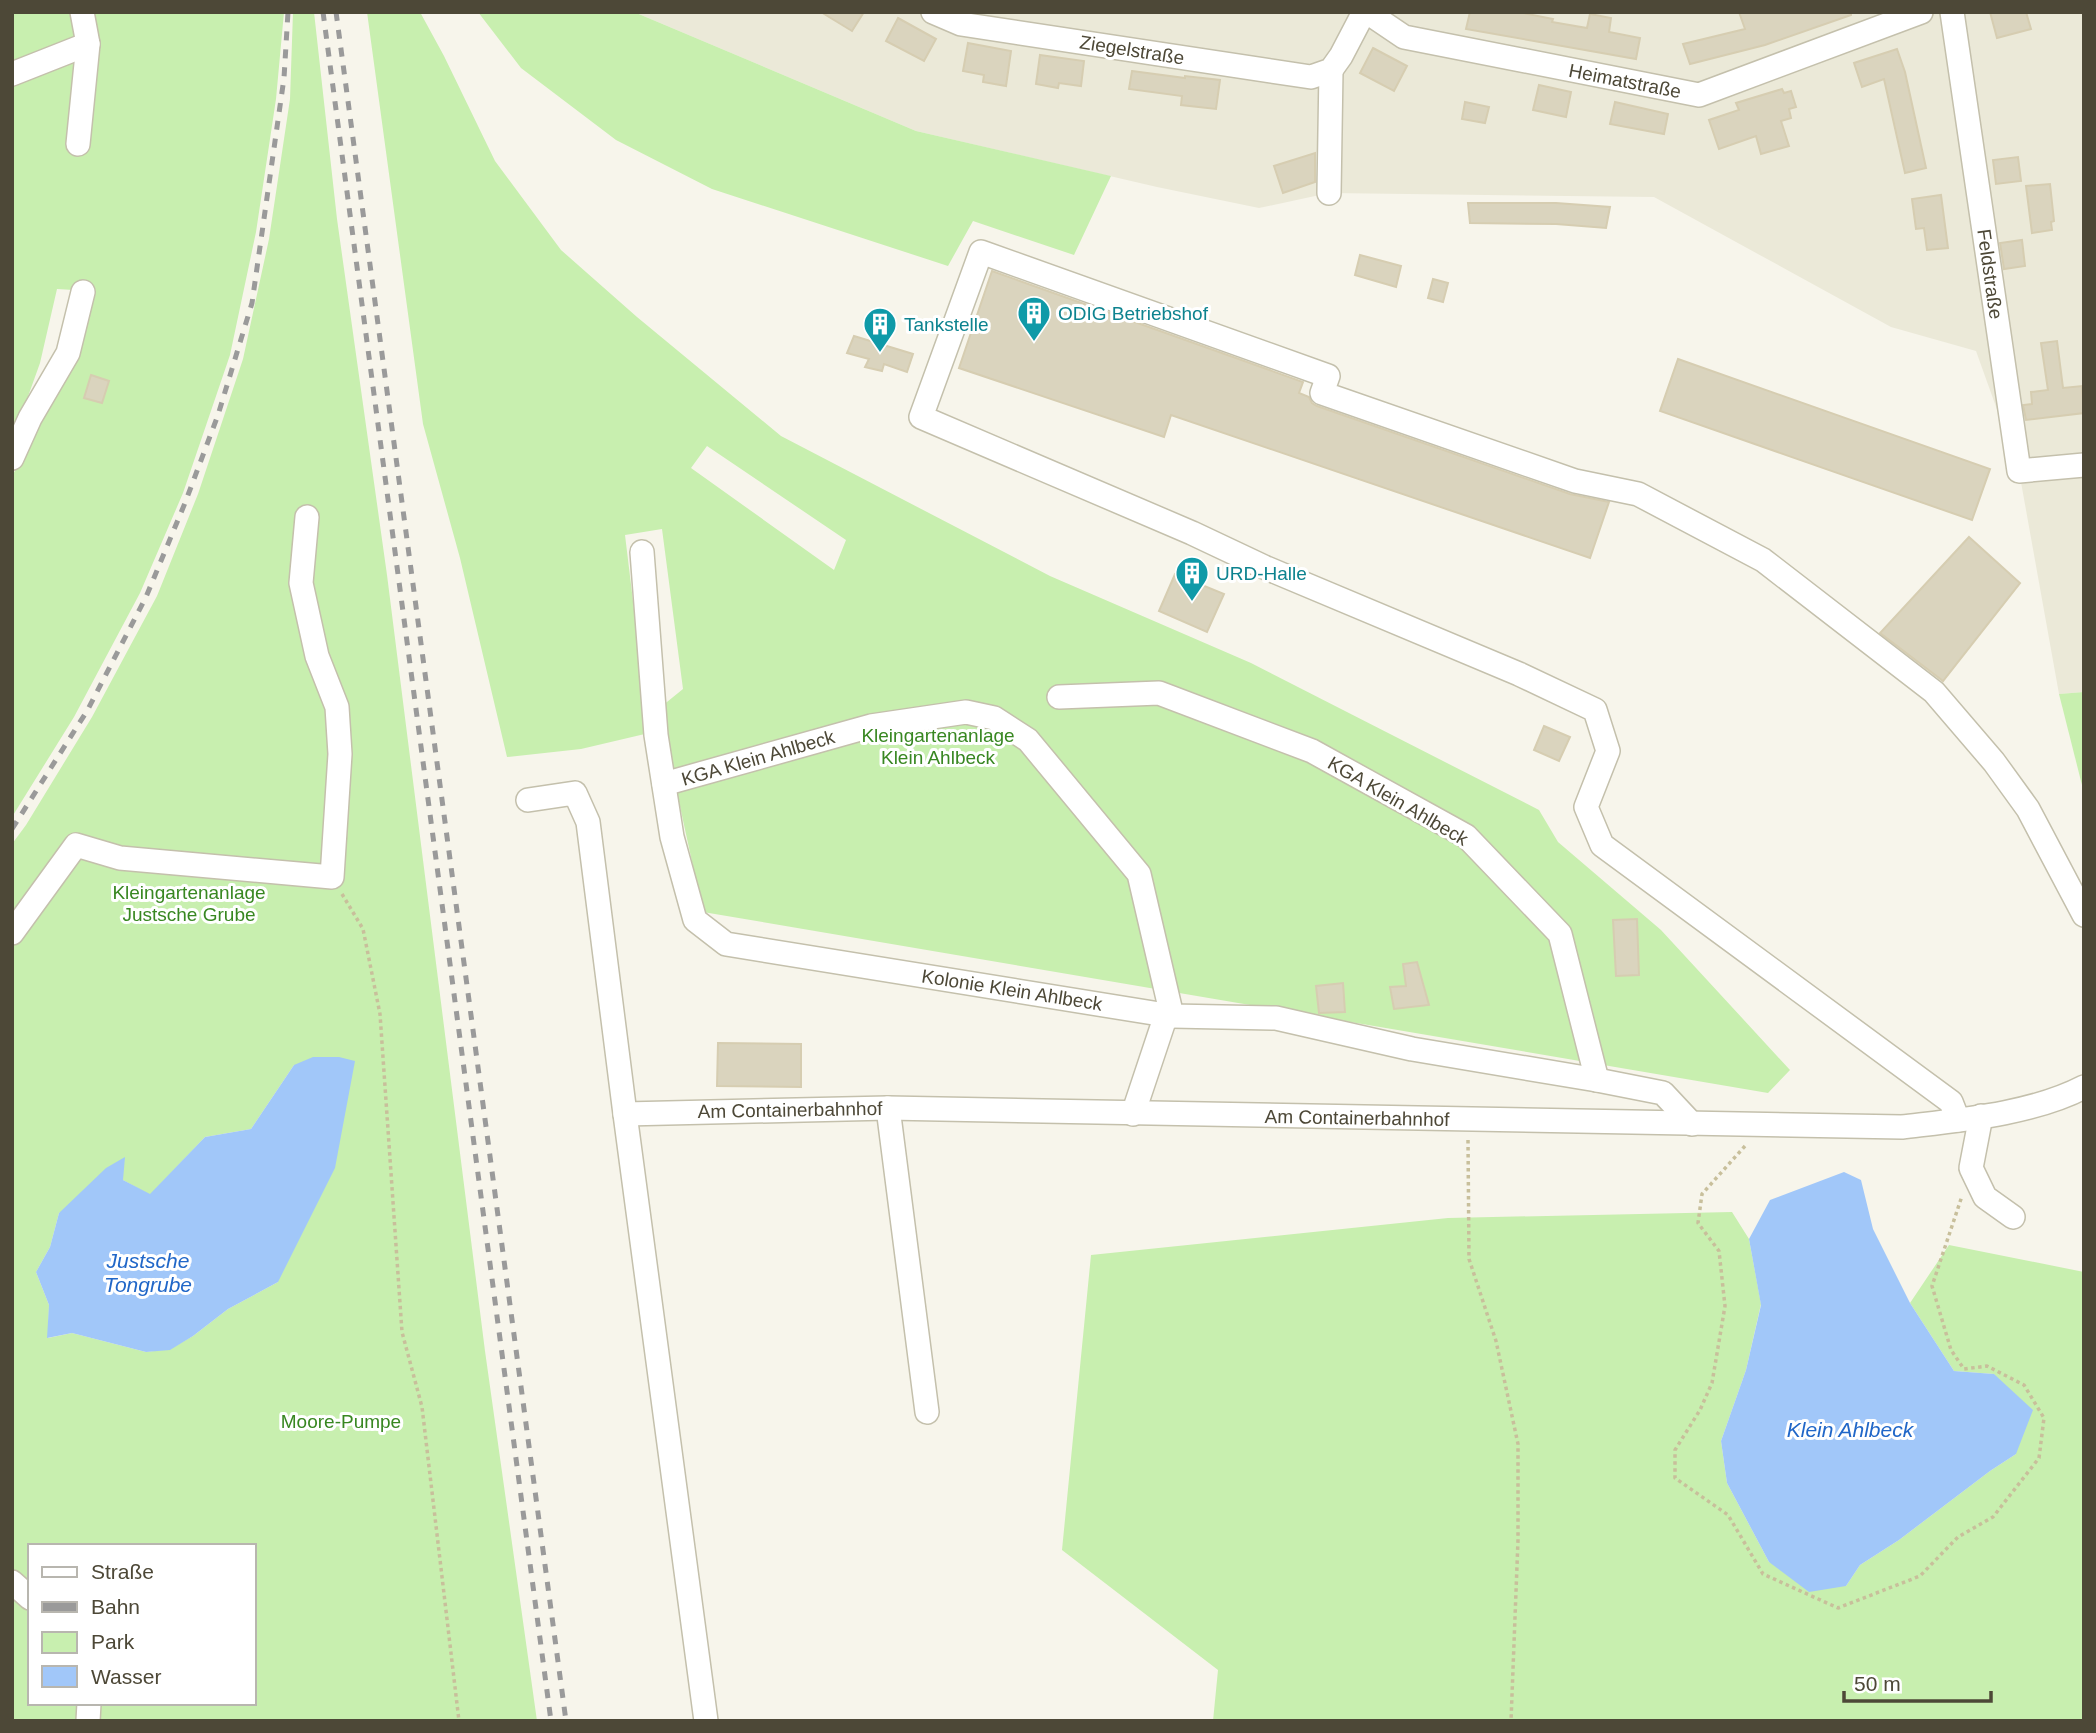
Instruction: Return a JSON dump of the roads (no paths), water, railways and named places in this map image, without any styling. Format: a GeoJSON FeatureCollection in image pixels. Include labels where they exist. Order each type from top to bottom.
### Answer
{"type":"FeatureCollection","features":[{"type":"Feature","properties":{"kind":"street"},"geometry":{"type":"LineString","coordinates":[[78,145],[88,44],[82,12]]}},
{"type":"Feature","properties":{"kind":"street","name":"Ziegelstraße"},"geometry":{"type":"LineString","coordinates":[[933,12],[961,24],[1311,77],[1331,70]]}},
{"type":"Feature","properties":{"kind":"street"},"geometry":{"type":"LineString","coordinates":[[1329,193],[1331,70],[1365,12]]}},
{"type":"Feature","properties":{"kind":"street","name":"Heimatstraße"},"geometry":{"type":"LineString","coordinates":[[1365,12],[1404,37],[1699,95],[1921,12]]}},
{"type":"Feature","properties":{"kind":"street","name":"Feldstraße"},"geometry":{"type":"LineString","coordinates":[[1952,12],[2019,471],[2084,465]]}},
{"type":"Feature","properties":{"kind":"street"},"geometry":{"type":"LineString","coordinates":[[12,75],[88,44]]}},
{"type":"Feature","properties":{"kind":"street"},"geometry":{"type":"LineString","coordinates":[[1958,1121],[1951,1102],[1602,845],[1586,807],[1608,751],[1595,710],[1519,674],[1264,567],[1192,533],[921,417],[981,252],[1328,376],[1322,393],[1576,481],[1638,495],[1763,560],[1934,692],[1994,762],[2028,809],[2084,915]]}},
{"type":"Feature","properties":{"kind":"street"},"geometry":{"type":"LineString","coordinates":[[12,458],[30,418],[68,353],[83,292]]}},
{"type":"Feature","properties":{"kind":"street"},"geometry":{"type":"LineString","coordinates":[[12,933],[76,845],[120,858],[332,877],[340,754],[337,707],[317,656],[301,583],[307,517]]}},
{"type":"Feature","properties":{"kind":"street","name":"Kolonie Klein Ahlbeck"},"geometry":{"type":"LineString","coordinates":[[642,552],[656,736],[672,836],[695,920],[726,944],[1169,1016],[1276,1018],[1412,1049],[1597,1080],[1663,1094],[1692,1124]]}},
{"type":"Feature","properties":{"kind":"street","name":"KGA Klein Ahlbeck"},"geometry":{"type":"LineString","coordinates":[[1059,697],[1159,692],[1312,751],[1466,836],[1560,934],[1597,1080]]}},
{"type":"Feature","properties":{"kind":"street","name":"KGA Klein Ahlbeck"},"geometry":{"type":"LineString","coordinates":[[664,784],[871,726],[966,712],[994,718],[1028,740],[1139,874],[1169,1016]]}},
{"type":"Feature","properties":{"kind":"street"},"geometry":{"type":"LineString","coordinates":[[528,800],[575,793],[588,822],[706,1721]]}},
{"type":"Feature","properties":{"kind":"street"},"geometry":{"type":"LineString","coordinates":[[1133,1114],[1169,1016]]}},
{"type":"Feature","properties":{"kind":"street","name":"Am Containerbahnhof"},"geometry":{"type":"LineString","coordinates":[[625,1114],[888,1108],[1902,1127],[1958,1121],[2040,1104],[2084,1087]]}},
{"type":"Feature","properties":{"kind":"street"},"geometry":{"type":"LineString","coordinates":[[888,1108],[927,1412]]}},
{"type":"Feature","properties":{"kind":"street"},"geometry":{"type":"LineString","coordinates":[[1981,1116],[1971,1168],[1985,1197],[2012,1217]]}},
{"type":"Feature","properties":{"kind":"street"},"geometry":{"type":"LineString","coordinates":[[12,1581],[28,1596]]}},
{"type":"Feature","properties":{"kind":"water","name":"Justsche Tongrube"},"geometry":{"type":"Polygon","coordinates":[[[313,1057],[339,1057],[355,1061],[335,1168],[278,1282],[228,1309],[170,1350],[146,1352],[72,1333],[47,1338],[49,1305],[36,1272],[50,1247],[59,1213],[106,1168],[125,1157],[123,1180],[150,1194],[205,1137],[251,1129],[294,1065],[313,1057]]]}},
{"type":"Feature","properties":{"kind":"water","name":"Klein Ahlbeck"},"geometry":{"type":"Polygon","coordinates":[[[1844,1172],[1861,1180],[1873,1229],[1910,1303],[1954,1371],[1994,1374],[2033,1410],[2016,1454],[1899,1540],[1860,1565],[1846,1586],[1809,1592],[1769,1562],[1727,1483],[1721,1441],[1746,1370],[1761,1305],[1749,1239],[1770,1200],[1844,1172]]]}},
{"type":"Feature","properties":{"kind":"railway"},"geometry":{"type":"LineString","coordinates":[[12,829],[87,711],[146,597],[218,415],[252,303],[284,78],[288,12]]}},
{"type":"Feature","properties":{"kind":"railway"},"geometry":{"type":"LineString","coordinates":[[323,12],[551,1721]]}},
{"type":"Feature","properties":{"kind":"railway"},"geometry":{"type":"LineString","coordinates":[[336,12],[566,1721]]}},
{"type":"Feature","properties":{"kind":"place","name":"ODIG Betriebshof"},"geometry":{"type":"Point","coordinates":[1034,343]}},
{"type":"Feature","properties":{"kind":"place","name":"Tankstelle"},"geometry":{"type":"Point","coordinates":[880,354]}},
{"type":"Feature","properties":{"kind":"place","name":"URD-Halle"},"geometry":{"type":"Point","coordinates":[1192,603]}},
{"type":"Feature","properties":{"kind":"park label","name":"Kleingartenanlage Klein Ahlbeck"},"geometry":{"type":"Point","coordinates":[938,746]}},
{"type":"Feature","properties":{"kind":"park label","name":"Kleingartenanlage Justsche Grube"},"geometry":{"type":"Point","coordinates":[189,903]}},
{"type":"Feature","properties":{"kind":"park label","name":"Moore-Pumpe"},"geometry":{"type":"Point","coordinates":[341,1421]}}]}
